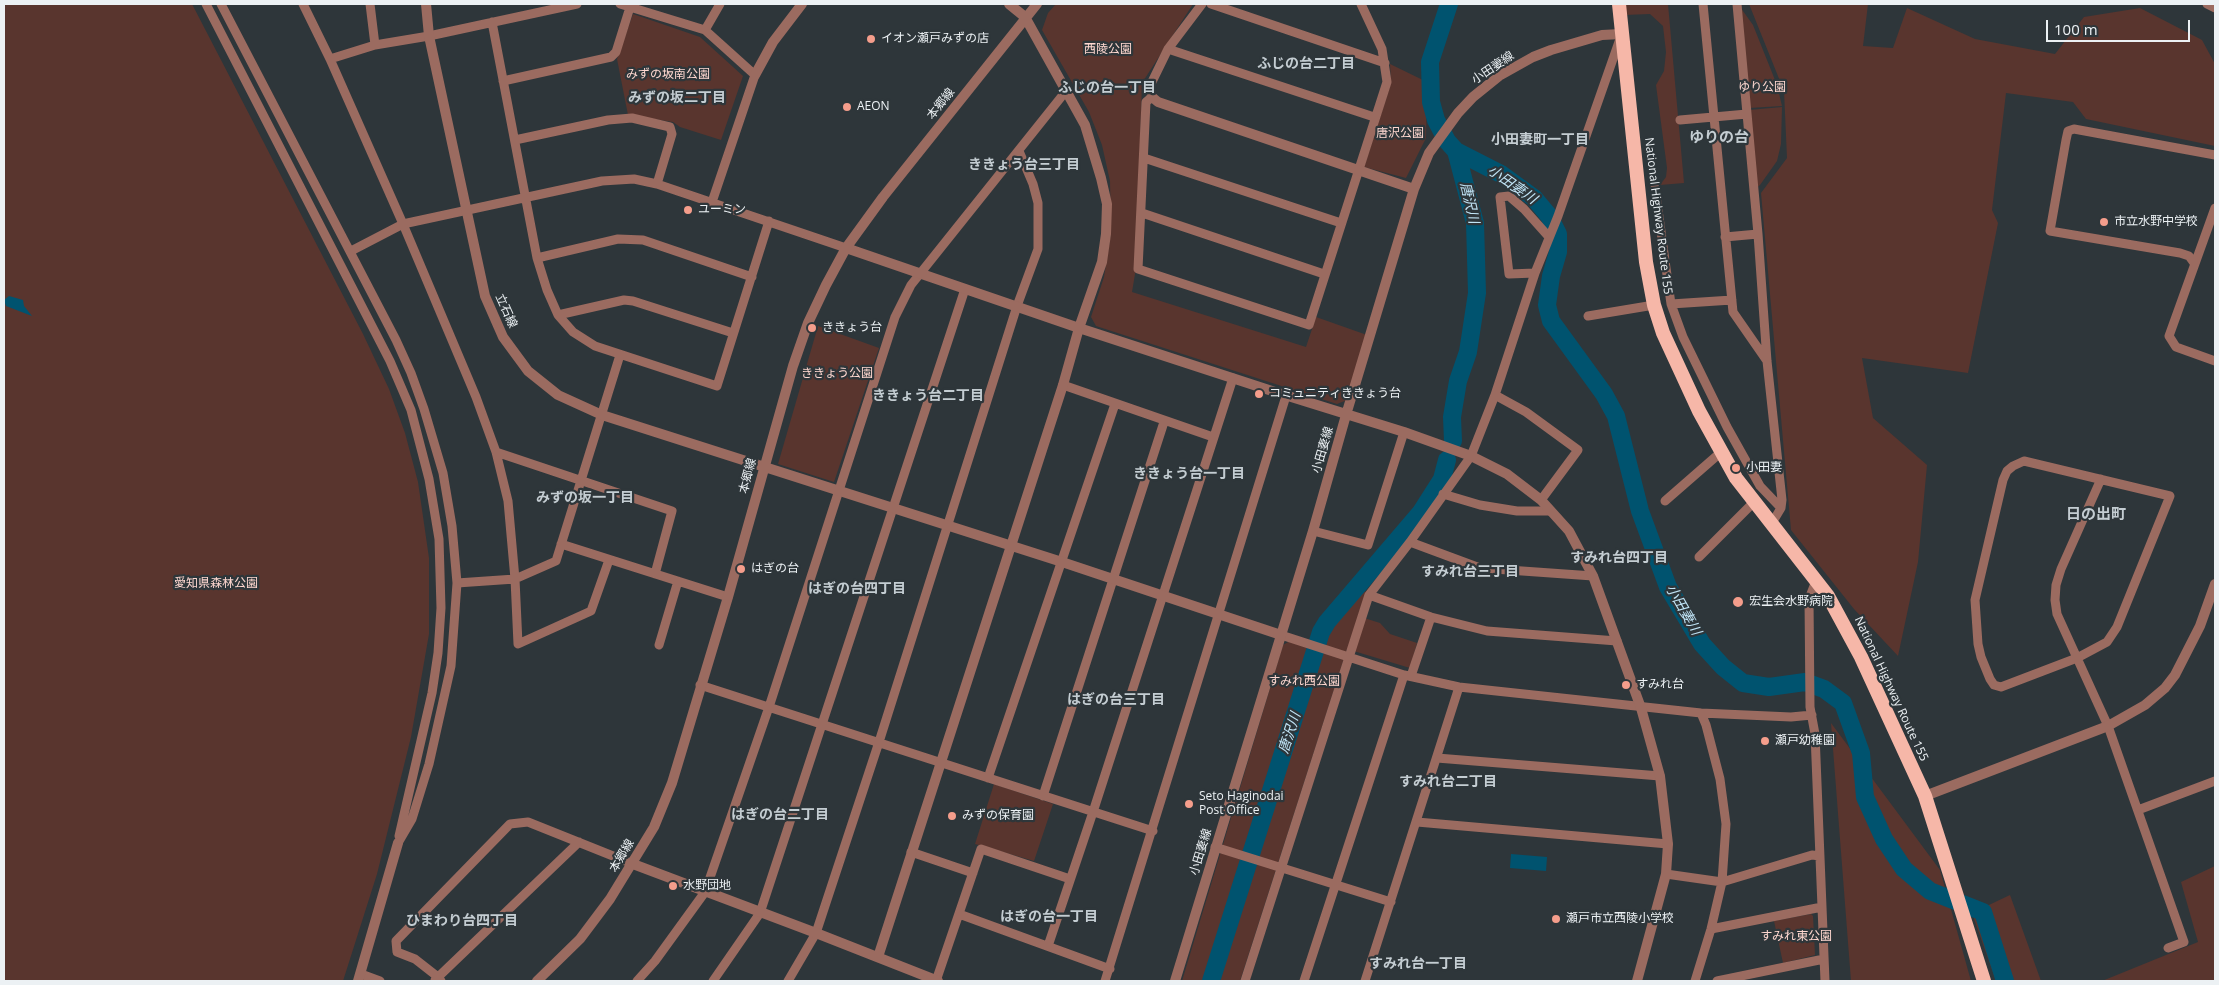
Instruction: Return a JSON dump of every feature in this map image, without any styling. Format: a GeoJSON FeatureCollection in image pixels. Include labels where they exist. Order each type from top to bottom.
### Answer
{"type":"FeatureCollection","features":[{"type":"Feature","properties":{"kind":"highway","name":"National Highway Route 155"},"geometry":{"type":"LineString","coordinates":[[1619,4],[1646,262],[1654,305],[1663,333],[1720,452],[1753,503],[1828,596],[1861,657],[1924,796],[1984,981]]}},
{"type":"Feature","properties":{"kind":"street"},"geometry":{"type":"LineString","coordinates":[[206,4],[390,361],[411,410],[429,479],[439,539],[441,608],[438,653],[432,693],[398,844],[360,978],[380,981]]}},
{"type":"Feature","properties":{"kind":"street"},"geometry":{"type":"LineString","coordinates":[[221,4],[351,251],[411,373],[443,472],[452,526],[457,583],[451,666],[442,712],[412,819],[398,844]]}},
{"type":"Feature","properties":{"kind":"street"},"geometry":{"type":"LineString","coordinates":[[303,4],[330,59],[403,224],[476,397],[496,452],[508,501],[515,579],[518,644],[591,611],[608,560]]}},
{"type":"Feature","properties":{"kind":"street"},"geometry":{"type":"LineString","coordinates":[[370,4],[375,45]]}},
{"type":"Feature","properties":{"kind":"street","name":"立石線"},"geometry":{"type":"LineString","coordinates":[[426,4],[429,36],[485,296],[503,337],[528,371],[558,395],[602,415],[949,525],[1281,635]]}},
{"type":"Feature","properties":{"kind":"street"},"geometry":{"type":"LineString","coordinates":[[330,59],[375,45],[429,36],[577,4]]}},
{"type":"Feature","properties":{"kind":"street"},"geometry":{"type":"LineString","coordinates":[[620,4],[631,5],[705,30],[755,75]]}},
{"type":"Feature","properties":{"kind":"street"},"geometry":{"type":"LineString","coordinates":[[705,30],[720,4]]}},
{"type":"Feature","properties":{"kind":"street"},"geometry":{"type":"LineString","coordinates":[[712,202],[755,75],[773,42],[802,4]]}},
{"type":"Feature","properties":{"kind":"street"},"geometry":{"type":"LineString","coordinates":[[878,957],[1063,384],[1079,328],[1102,262],[1106,234],[1106,204],[1101,178],[1085,125],[1025,17],[1009,4]]}},
{"type":"Feature","properties":{"kind":"street","name":"本郷線"},"geometry":{"type":"LineString","coordinates":[[537,981],[580,939],[610,899],[654,827],[672,783],[728,596],[793,366],[808,323],[846,248],[883,197],[1037,4]]}},
{"type":"Feature","properties":{"kind":"street"},"geometry":{"type":"LineString","coordinates":[[1202,4],[1168,49],[1152,78],[1149,88],[1152,97],[1158,102],[1414,189]]}},
{"type":"Feature","properties":{"kind":"street"},"geometry":{"type":"LineString","coordinates":[[1211,4],[1385,63]]}},
{"type":"Feature","properties":{"kind":"street"},"geometry":{"type":"LineString","coordinates":[[1152,97],[1146,102],[1138,269],[1309,325],[1374,117],[1387,82],[1382,49],[1361,4]]}},
{"type":"Feature","properties":{"kind":"street"},"geometry":{"type":"LineString","coordinates":[[1703,4],[1733,312],[1767,361]]}},
{"type":"Feature","properties":{"kind":"street"},"geometry":{"type":"LineString","coordinates":[[1737,4],[1758,234],[1767,361],[1782,500],[1781,508],[1775,518],[1768,521]]}},
{"type":"Feature","properties":{"kind":"street"},"geometry":{"type":"LineString","coordinates":[[2207,4],[2215,8]]}},
{"type":"Feature","properties":{"kind":"street"},"geometry":{"type":"LineString","coordinates":[[503,81],[611,57],[616,52],[631,5]]}},
{"type":"Feature","properties":{"kind":"street"},"geometry":{"type":"LineString","coordinates":[[492,22],[538,258],[547,290],[558,315],[573,332],[595,346],[717,386],[770,221]]}},
{"type":"Feature","properties":{"kind":"street"},"geometry":{"type":"LineString","coordinates":[[1245,981],[1369,595],[1410,542],[1471,456],[1496,395],[1535,273],[1558,216],[1622,34]]}},
{"type":"Feature","properties":{"kind":"street","name":"小田妻線"},"geometry":{"type":"LineString","coordinates":[[1175,981],[1313,531],[1414,189],[1429,153],[1458,113],[1493,80],[1533,57],[1602,35],[1622,34]]}},
{"type":"Feature","properties":{"kind":"street"},"geometry":{"type":"LineString","coordinates":[[1168,49],[1374,117]]}},
{"type":"Feature","properties":{"kind":"street"},"geometry":{"type":"LineString","coordinates":[[637,981],[655,961],[706,892],[769,706],[895,317],[911,285],[1066,91]]}},
{"type":"Feature","properties":{"kind":"street"},"geometry":{"type":"LineString","coordinates":[[1680,120],[1747,114]]}},
{"type":"Feature","properties":{"kind":"street"},"geometry":{"type":"LineString","coordinates":[[515,140],[608,120],[632,118],[670,127],[672,134],[656,184]]}},
{"type":"Feature","properties":{"kind":"street"},"geometry":{"type":"LineString","coordinates":[[2194,263],[2189,256],[2180,253],[2050,231],[2066,140],[2068,131],[2074,129],[2215,155]]}},
{"type":"Feature","properties":{"kind":"street"},"geometry":{"type":"LineString","coordinates":[[788,981],[816,933],[949,525],[1017,306],[1038,249],[1038,203],[1033,184],[1019,151]]}},
{"type":"Feature","properties":{"kind":"street"},"geometry":{"type":"LineString","coordinates":[[1144,158],[1341,223]]}},
{"type":"Feature","properties":{"kind":"street"},"geometry":{"type":"LineString","coordinates":[[351,251],[403,224],[602,181],[634,179],[656,184],[770,221],[1079,328],[1286,396],[1404,432],[1471,456],[1507,474],[1541,500],[1569,531],[1593,576],[1641,708],[1660,776],[1668,844],[1666,874],[1637,981]]}},
{"type":"Feature","properties":{"kind":"street"},"geometry":{"type":"LineString","coordinates":[[1655,188],[1670,304],[1683,337],[1727,427],[1760,486],[1781,508]]}},
{"type":"Feature","properties":{"kind":"street"},"geometry":{"type":"LineString","coordinates":[[1535,273],[1509,274],[1500,197],[1509,196],[1550,235]]}},
{"type":"Feature","properties":{"kind":"street"},"geometry":{"type":"LineString","coordinates":[[2215,208],[2169,336],[2176,347],[2215,361]]}},
{"type":"Feature","properties":{"kind":"street"},"geometry":{"type":"LineString","coordinates":[[1142,213],[1324,274]]}},
{"type":"Feature","properties":{"kind":"street"},"geometry":{"type":"LineString","coordinates":[[1725,237],[1758,234]]}},
{"type":"Feature","properties":{"kind":"street"},"geometry":{"type":"LineString","coordinates":[[538,258],[618,239],[643,240],[752,277]]}},
{"type":"Feature","properties":{"kind":"street"},"geometry":{"type":"LineString","coordinates":[[713,981],[760,912],[965,289]]}},
{"type":"Feature","properties":{"kind":"street"},"geometry":{"type":"LineString","coordinates":[[558,315],[624,300],[633,300],[733,332]]}},
{"type":"Feature","properties":{"kind":"street"},"geometry":{"type":"LineString","coordinates":[[1670,304],[1732,300]]}},
{"type":"Feature","properties":{"kind":"street"},"geometry":{"type":"LineString","coordinates":[[1588,316],[1654,305]]}},
{"type":"Feature","properties":{"kind":"street"},"geometry":{"type":"LineString","coordinates":[[457,583],[515,579],[556,561],[620,355]]}},
{"type":"Feature","properties":{"kind":"street"},"geometry":{"type":"LineString","coordinates":[[1048,946],[1233,378]]}},
{"type":"Feature","properties":{"kind":"street"},"geometry":{"type":"LineString","coordinates":[[1063,384],[1164,422],[1213,437]]}},
{"type":"Feature","properties":{"kind":"street"},"geometry":{"type":"LineString","coordinates":[[1496,395],[1526,412],[1578,450],[1541,500]]}},
{"type":"Feature","properties":{"kind":"street"},"geometry":{"type":"LineString","coordinates":[[1105,981],[1153,831],[1218,613],[1286,396]]}},
{"type":"Feature","properties":{"kind":"street"},"geometry":{"type":"LineString","coordinates":[[988,778],[1115,404]]}},
{"type":"Feature","properties":{"kind":"street"},"geometry":{"type":"LineString","coordinates":[[1043,796],[1164,422]]}},
{"type":"Feature","properties":{"kind":"street"},"geometry":{"type":"LineString","coordinates":[[1313,531],[1368,546],[1404,432]]}},
{"type":"Feature","properties":{"kind":"street"},"geometry":{"type":"LineString","coordinates":[[496,452],[672,511],[655,574]]}},
{"type":"Feature","properties":{"kind":"street"},"geometry":{"type":"LineString","coordinates":[[1665,501],[1720,452]]}},
{"type":"Feature","properties":{"kind":"street"},"geometry":{"type":"LineString","coordinates":[[2024,460],[2101,479],[2170,496],[2113,635],[2099,648],[2077,658],[2001,687],[1994,685],[1978,644],[1975,616],[1977,587],[2003,480],[2007,471],[2024,460]]}},
{"type":"Feature","properties":{"kind":"street"},"geometry":{"type":"LineString","coordinates":[[2101,479],[2056,586],[2055,600],[2057,614],[2108,726],[2184,942],[2168,948]]}},
{"type":"Feature","properties":{"kind":"street"},"geometry":{"type":"LineString","coordinates":[[1443,494],[1480,506],[1517,511],[1552,511]]}},
{"type":"Feature","properties":{"kind":"street"},"geometry":{"type":"LineString","coordinates":[[1699,557],[1753,503]]}},
{"type":"Feature","properties":{"kind":"street"},"geometry":{"type":"LineString","coordinates":[[1410,542],[1480,568],[1593,576]]}},
{"type":"Feature","properties":{"kind":"street"},"geometry":{"type":"LineString","coordinates":[[561,544],[728,596]]}},
{"type":"Feature","properties":{"kind":"street"},"geometry":{"type":"LineString","coordinates":[[659,646],[678,581]]}},
{"type":"Feature","properties":{"kind":"street"},"geometry":{"type":"LineString","coordinates":[[1816,581],[1809,599],[1809,676],[1811,711],[1815,734],[1825,981]]}},
{"type":"Feature","properties":{"kind":"street"},"geometry":{"type":"LineString","coordinates":[[1924,796],[2108,726],[2145,705],[2165,688],[2176,675],[2196,635],[2215,584]]}},
{"type":"Feature","properties":{"kind":"street"},"geometry":{"type":"LineString","coordinates":[[1369,595],[1431,617],[1487,631],[1617,642]]}},
{"type":"Feature","properties":{"kind":"street"},"geometry":{"type":"LineString","coordinates":[[1304,981],[1407,675],[1431,617]]}},
{"type":"Feature","properties":{"kind":"street"},"geometry":{"type":"LineString","coordinates":[[1281,635],[1407,675],[1459,687],[1701,713],[1791,717],[1811,711]]}},
{"type":"Feature","properties":{"kind":"street"},"geometry":{"type":"LineString","coordinates":[[700,685],[1153,831]]}},
{"type":"Feature","properties":{"kind":"street"},"geometry":{"type":"LineString","coordinates":[[1365,981],[1438,758],[1459,687]]}},
{"type":"Feature","properties":{"kind":"street"},"geometry":{"type":"LineString","coordinates":[[1695,981],[1711,929],[1722,882],[1726,824],[1720,779],[1701,713]]}},
{"type":"Feature","properties":{"kind":"street"},"geometry":{"type":"LineString","coordinates":[[1438,758],[1660,776]]}},
{"type":"Feature","properties":{"kind":"street"},"geometry":{"type":"LineString","coordinates":[[2138,810],[2215,781]]}},
{"type":"Feature","properties":{"kind":"street"},"geometry":{"type":"LineString","coordinates":[[579,842],[437,980],[415,959],[397,952],[396,941],[510,824],[528,822],[937,981],[981,849],[1070,879]]}},
{"type":"Feature","properties":{"kind":"street"},"geometry":{"type":"LineString","coordinates":[[1417,822],[1668,844]]}},
{"type":"Feature","properties":{"kind":"street"},"geometry":{"type":"LineString","coordinates":[[1215,847],[1391,902]]}},
{"type":"Feature","properties":{"kind":"street"},"geometry":{"type":"LineString","coordinates":[[911,852],[973,873]]}},
{"type":"Feature","properties":{"kind":"street"},"geometry":{"type":"LineString","coordinates":[[1666,874],[1722,882],[1812,855],[1820,856]]}},
{"type":"Feature","properties":{"kind":"street"},"geometry":{"type":"LineString","coordinates":[[1711,929],[1822,907]]}},
{"type":"Feature","properties":{"kind":"street"},"geometry":{"type":"LineString","coordinates":[[959,914],[1110,969]]}},
{"type":"Feature","properties":{"kind":"street"},"geometry":{"type":"LineString","coordinates":[[1717,981],[1824,959]]}},
{"type":"Feature","properties":{"kind":"green space","name":"愛知県森林公園"},"geometry":{"type":"Polygon","coordinates":[[[4,4],[192,4],[363,334],[389,389],[405,433],[418,482],[429,558],[429,634],[411,737],[377,874],[343,981],[4,981],[4,4]]]}},
{"type":"Feature","properties":{"kind":"green space","name":"西陵公園"},"geometry":{"type":"Polygon","coordinates":[[[1056,4],[1193,4],[1142,83],[1136,268],[1132,292],[1306,347],[1316,317],[1367,335],[1347,400],[1337,404],[1096,326],[1091,317],[1104,277],[1111,233],[1110,181],[1102,145],[1089,112],[1042,30],[1048,13],[1056,4]]]}},
{"type":"Feature","properties":{"kind":"green space"},"geometry":{"type":"Polygon","coordinates":[[[1623,4],[1668,4],[1684,183],[1660,185],[1666,177],[1667,168],[1656,85],[1664,71],[1666,52],[1663,26],[1650,14],[1624,15],[1623,4]]]}},
{"type":"Feature","properties":{"kind":"green space","name":"ゆり公園"},"geometry":{"type":"Polygon","coordinates":[[[1738,4],[1753,25],[1777,85],[1782,106],[1749,108],[1738,4]]]}},
{"type":"Feature","properties":{"kind":"green space"},"geometry":{"type":"Polygon","coordinates":[[[1749,4],[1868,4],[1863,46],[1893,48],[1907,8],[1975,39],[2055,54],[2084,17],[2140,8],[2202,40],[2215,64],[2215,146],[2086,119],[2073,102],[2006,93],[1992,210],[1998,223],[1968,373],[1862,358],[1873,418],[1927,465],[1918,562],[1898,656],[1854,609],[1791,530],[1761,193],[1787,158],[1784,91],[1749,4]]]}},
{"type":"Feature","properties":{"kind":"green space","name":"みずの坂南公園"},"geometry":{"type":"Polygon","coordinates":[[[633,14],[700,37],[743,76],[721,140],[680,127],[673,122],[628,115],[617,59],[633,14]]]}},
{"type":"Feature","properties":{"kind":"green space","name":"唐沢公園"},"geometry":{"type":"Polygon","coordinates":[[[1390,64],[1427,82],[1426,138],[1406,178],[1364,167],[1391,83],[1390,64]]]}},
{"type":"Feature","properties":{"kind":"green space"},"geometry":{"type":"Polygon","coordinates":[[[1782,107],[1781,144],[1777,161],[1760,185],[1750,193],[1749,110],[1782,107]]]}},
{"type":"Feature","properties":{"kind":"green space","name":"ききょう公園"},"geometry":{"type":"Polygon","coordinates":[[[818,326],[879,348],[834,482],[778,464],[818,326]]]}},
{"type":"Feature","properties":{"kind":"green space","name":"すみれ西公園"},"geometry":{"type":"Polygon","coordinates":[[[1359,588],[1366,592],[1358,616],[1380,623],[1390,634],[1417,643],[1410,668],[1347,649],[1240,981],[1182,981],[1283,645],[1290,641],[1319,650],[1327,626],[1359,588]]]}},
{"type":"Feature","properties":{"kind":"green space"},"geometry":{"type":"Polygon","coordinates":[[[1831,723],[1940,870],[1971,981],[1851,981],[1831,723]]]}},
{"type":"Feature","properties":{"kind":"green space"},"geometry":{"type":"Polygon","coordinates":[[[994,784],[1053,804],[1034,861],[975,844],[994,784]]]}},
{"type":"Feature","properties":{"kind":"green space"},"geometry":{"type":"Polygon","coordinates":[[[2215,866],[2215,981],[2102,981],[2198,942],[2181,882],[2215,866]]]}},
{"type":"Feature","properties":{"kind":"green space"},"geometry":{"type":"Polygon","coordinates":[[[2010,895],[2041,981],[1996,981],[1972,913],[2010,895]]]}},
{"type":"Feature","properties":{"kind":"green space","name":"すみれ東公園"},"geometry":{"type":"Polygon","coordinates":[[[1811,914],[1813,916],[1815,955],[1783,963],[1774,921],[1811,914]]]}},
{"type":"Feature","properties":{"kind":"water"},"geometry":{"type":"Polygon","coordinates":[[[9,296],[23,300],[24,306],[32,316],[6,306],[4,300],[9,296]]]}},
{"type":"Feature","properties":{"kind":"water"},"geometry":{"type":"Polygon","coordinates":[[[1511,854],[1547,857],[1546,871],[1510,868],[1511,854]]]}},
{"type":"Feature","properties":{"kind":"waterway","name":"唐沢川"},"geometry":{"type":"LineString","coordinates":[[1449,4],[1430,62],[1431,102],[1436,120],[1447,141],[1456,151],[1475,223],[1477,293],[1468,352],[1458,381],[1452,417],[1453,441]]}},
{"type":"Feature","properties":{"kind":"waterway","name":"小田妻川"},"geometry":{"type":"LineString","coordinates":[[1456,151],[1501,174],[1534,198],[1549,216],[1558,234],[1558,252],[1551,276],[1547,305],[1551,321],[1604,394],[1616,416],[1640,511],[1668,587],[1702,644],[1723,667],[1743,683],[1769,687],[1805,682],[1824,689],[1843,703],[1861,753],[1865,797],[1884,839],[1904,869],[1930,891],[1983,912],[2005,981]]}},
{"type":"Feature","properties":{"kind":"waterway","name":"唐沢川"},"geometry":{"type":"LineString","coordinates":[[1211,981],[1321,632],[1327,622],[1421,512],[1442,479],[1447,460]]}},
{"type":"Feature","properties":{"kind":"place","name":"イオン瀬戸みずの店"},"geometry":{"type":"Point","coordinates":[871,39]}},
{"type":"Feature","properties":{"kind":"place","name":"AEON"},"geometry":{"type":"Point","coordinates":[847,107]}},
{"type":"Feature","properties":{"kind":"place","name":"ユーミン"},"geometry":{"type":"Point","coordinates":[688,210]}},
{"type":"Feature","properties":{"kind":"place","name":"市立水野中学校"},"geometry":{"type":"Point","coordinates":[2104,222]}},
{"type":"Feature","properties":{"kind":"place","name":"ききょう台"},"geometry":{"type":"Point","coordinates":[812,328]}},
{"type":"Feature","properties":{"kind":"place","name":"コミュニティききょう台"},"geometry":{"type":"Point","coordinates":[1259,394]}},
{"type":"Feature","properties":{"kind":"place","name":"小田妻"},"geometry":{"type":"Point","coordinates":[1736,468]}},
{"type":"Feature","properties":{"kind":"place","name":"はぎの台"},"geometry":{"type":"Point","coordinates":[741,569]}},
{"type":"Feature","properties":{"kind":"place","name":"宏生会水野病院"},"geometry":{"type":"Point","coordinates":[1738,602]}},
{"type":"Feature","properties":{"kind":"place","name":"すみれ台"},"geometry":{"type":"Point","coordinates":[1626,685]}},
{"type":"Feature","properties":{"kind":"place","name":"瀬戸幼稚園"},"geometry":{"type":"Point","coordinates":[1765,741]}},
{"type":"Feature","properties":{"kind":"place","name":"Seto Haginodai Post Office"},"geometry":{"type":"Point","coordinates":[1189,804]}},
{"type":"Feature","properties":{"kind":"place","name":"みずの保育園"},"geometry":{"type":"Point","coordinates":[952,816]}},
{"type":"Feature","properties":{"kind":"place","name":"水野団地"},"geometry":{"type":"Point","coordinates":[673,886]}},
{"type":"Feature","properties":{"kind":"place","name":"瀬戸市立西陵小学校"},"geometry":{"type":"Point","coordinates":[1556,919]}},
{"type":"Feature","properties":{"kind":"district","name":"ふじの台二丁目"},"geometry":{"type":"Point","coordinates":[1306,64]}},
{"type":"Feature","properties":{"kind":"district","name":"ふじの台一丁目"},"geometry":{"type":"Point","coordinates":[1107,88]}},
{"type":"Feature","properties":{"kind":"district","name":"みずの坂二丁目"},"geometry":{"type":"Point","coordinates":[677,98]}},
{"type":"Feature","properties":{"kind":"district","name":"ゆりの台"},"geometry":{"type":"Point","coordinates":[1719,138]}},
{"type":"Feature","properties":{"kind":"district","name":"小田妻町一丁目"},"geometry":{"type":"Point","coordinates":[1540,140]}},
{"type":"Feature","properties":{"kind":"district","name":"ききょう台三丁目"},"geometry":{"type":"Point","coordinates":[1024,165]}},
{"type":"Feature","properties":{"kind":"district","name":"ききょう台二丁目"},"geometry":{"type":"Point","coordinates":[928,396]}},
{"type":"Feature","properties":{"kind":"district","name":"ききょう台一丁目"},"geometry":{"type":"Point","coordinates":[1189,474]}},
{"type":"Feature","properties":{"kind":"district","name":"みずの坂一丁目"},"geometry":{"type":"Point","coordinates":[585,498]}},
{"type":"Feature","properties":{"kind":"district","name":"日の出町"},"geometry":{"type":"Point","coordinates":[2096,515]}},
{"type":"Feature","properties":{"kind":"district","name":"すみれ台四丁目"},"geometry":{"type":"Point","coordinates":[1619,558]}},
{"type":"Feature","properties":{"kind":"district","name":"すみれ台三丁目"},"geometry":{"type":"Point","coordinates":[1470,572]}},
{"type":"Feature","properties":{"kind":"district","name":"はぎの台四丁目"},"geometry":{"type":"Point","coordinates":[857,589]}},
{"type":"Feature","properties":{"kind":"district","name":"はぎの台三丁目"},"geometry":{"type":"Point","coordinates":[1116,700]}},
{"type":"Feature","properties":{"kind":"district","name":"すみれ台二丁目"},"geometry":{"type":"Point","coordinates":[1448,782]}},
{"type":"Feature","properties":{"kind":"district","name":"はぎの台二丁目"},"geometry":{"type":"Point","coordinates":[780,815]}},
{"type":"Feature","properties":{"kind":"district","name":"はぎの台一丁目"},"geometry":{"type":"Point","coordinates":[1049,917]}},
{"type":"Feature","properties":{"kind":"district","name":"ひまわり台四丁目"},"geometry":{"type":"Point","coordinates":[462,921]}},
{"type":"Feature","properties":{"kind":"district","name":"すみれ台一丁目"},"geometry":{"type":"Point","coordinates":[1418,964]}}]}
